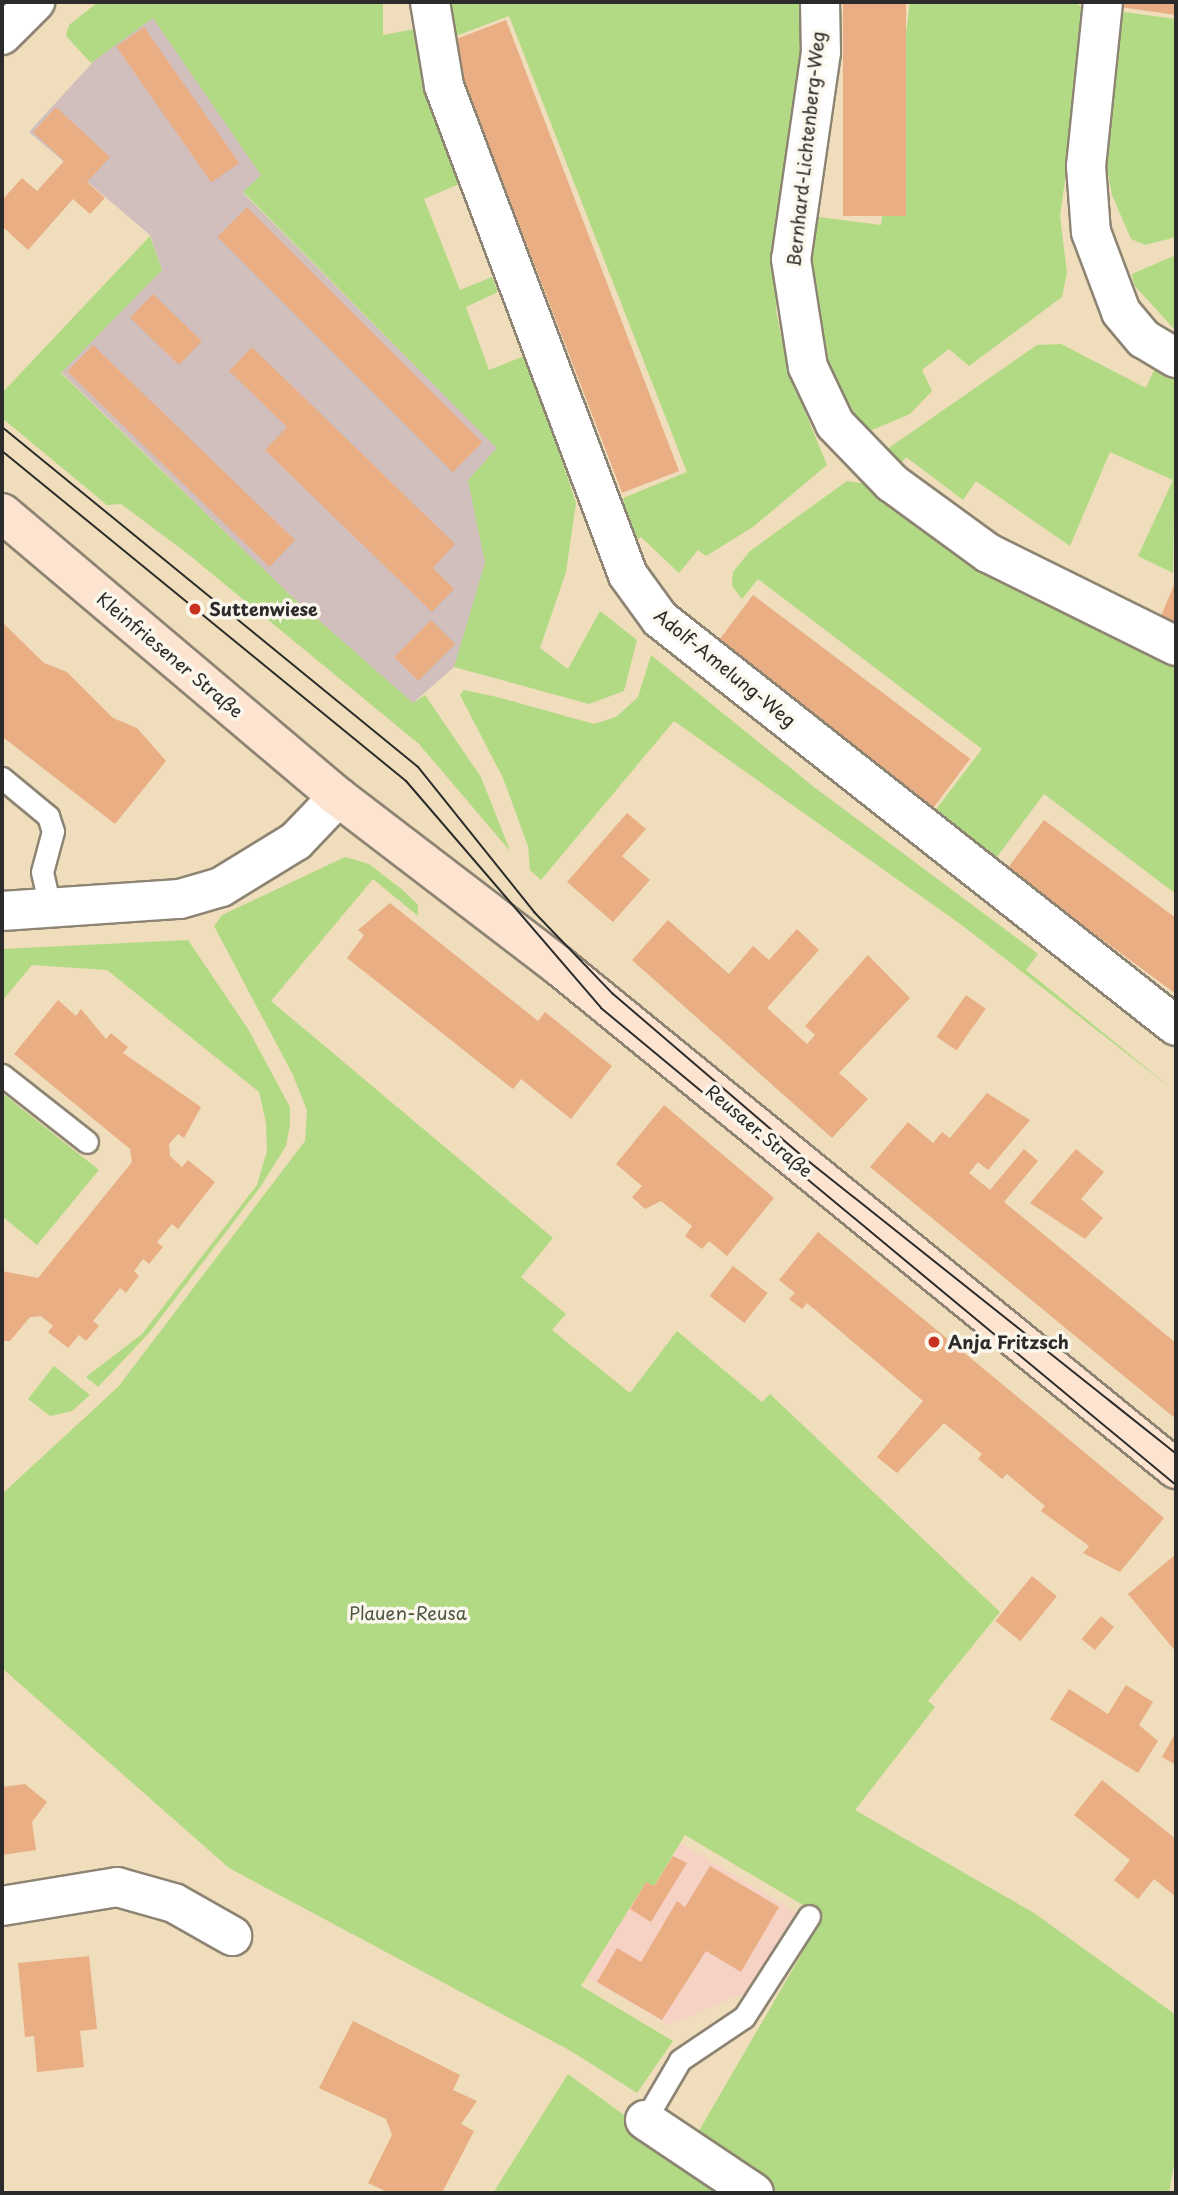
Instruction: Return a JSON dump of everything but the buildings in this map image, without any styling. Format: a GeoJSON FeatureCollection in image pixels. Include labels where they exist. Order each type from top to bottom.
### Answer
{"type":"FeatureCollection","features":[{"type":"Feature","properties":{"kind":"street"},"geometry":{"type":"LineString","coordinates":[[2,35],[35,2]]}},
{"type":"Feature","properties":{"kind":"street","name":"Adolf-Amelung-Weg"},"geometry":{"type":"LineString","coordinates":[[430,2],[444,86],[628,575],[660,619],[1176,1026]]}},
{"type":"Feature","properties":{"kind":"street","name":"Bernhard-Lichtenberg-Weg"},"geometry":{"type":"LineString","coordinates":[[820,2],[821,52],[791,259],[808,366],[835,424],[891,483],[988,553],[1176,646]]}},
{"type":"Feature","properties":{"kind":"street"},"geometry":{"type":"LineString","coordinates":[[1103,2],[1086,166],[1091,232],[1121,312],[1144,339],[1176,358]]}},
{"type":"Feature","properties":{"kind":"street","name":"Kleinfriesener Straße"},"geometry":{"type":"LineString","coordinates":[[2,513],[338,797]]}},
{"type":"Feature","properties":{"kind":"street"},"geometry":{"type":"LineString","coordinates":[[2,911],[51,910],[180,899],[221,887],[296,841],[338,797]]}},
{"type":"Feature","properties":{"kind":"street","name":"Reusaer Straße"},"geometry":{"type":"LineString","coordinates":[[338,797],[559,966],[1176,1469]]}},
{"type":"Feature","properties":{"kind":"street"},"geometry":{"type":"LineString","coordinates":[[2,1906],[117,1887],[174,1903],[232,1936]]}},
{"type":"Feature","properties":{"kind":"street"},"geometry":{"type":"LineString","coordinates":[[645,2120],[754,2193]]}},
{"type":"Feature","properties":{"kind":"lane"},"geometry":{"type":"LineString","coordinates":[[2,778],[48,816],[53,831],[42,872],[51,910]]}},
{"type":"Feature","properties":{"kind":"lane"},"geometry":{"type":"LineString","coordinates":[[2,1075],[87,1142]]}},
{"type":"Feature","properties":{"kind":"lane"},"geometry":{"type":"LineString","coordinates":[[645,2120],[680,2060],[744,2017],[809,1916]]}},
{"type":"Feature","properties":{"kind":"shaded area"},"geometry":{"type":"Polygon","coordinates":[[[153,18],[261,175],[243,193],[497,448],[468,480],[485,563],[471,620],[454,667],[413,703],[290,595],[61,372],[162,270],[150,235],[29,132],[104,50],[153,18]]]}},
{"type":"Feature","properties":{"kind":"shaded area"},"geometry":{"type":"Polygon","coordinates":[[[681,1843],[800,1915],[757,1988],[669,2025],[587,1977],[646,1882],[655,1886],[681,1843]]]}},
{"type":"Feature","properties":{"kind":"green space"},"geometry":{"type":"Polygon","coordinates":[[[98,2],[383,2],[383,35],[415,29],[431,104],[459,184],[424,199],[460,290],[492,277],[498,292],[466,307],[489,370],[527,355],[576,503],[566,572],[540,648],[568,669],[600,611],[637,640],[624,691],[589,704],[454,667],[485,563],[468,480],[497,448],[243,192],[261,175],[153,18],[91,63],[66,36],[69,25],[98,2]]]}},
{"type":"Feature","properties":{"kind":"green space"},"geometry":{"type":"Polygon","coordinates":[[[445,2],[808,2],[776,311],[789,373],[827,465],[753,527],[706,556],[698,550],[679,573],[641,537],[633,542],[623,498],[687,472],[509,16],[445,40],[445,2]]]}},
{"type":"Feature","properties":{"kind":"green space"},"geometry":{"type":"Polygon","coordinates":[[[910,2],[1076,2],[1088,15],[1060,216],[1067,273],[1062,297],[969,366],[949,349],[922,370],[932,391],[910,414],[870,431],[852,419],[821,368],[802,282],[811,216],[881,225],[910,2]]]}},
{"type":"Feature","properties":{"kind":"green space"},"geometry":{"type":"Polygon","coordinates":[[[1116,11],[1176,19],[1176,237],[1145,245],[1131,239],[1112,195],[1102,142],[1116,11]]]}},
{"type":"Feature","properties":{"kind":"green space"},"geometry":{"type":"Polygon","coordinates":[[[150,236],[162,270],[61,373],[290,595],[413,703],[425,695],[481,777],[510,851],[419,744],[188,554],[121,504],[107,505],[2,418],[2,393],[150,236]]]}},
{"type":"Feature","properties":{"kind":"green space"},"geometry":{"type":"Polygon","coordinates":[[[1176,255],[1176,331],[1134,285],[1132,274],[1176,255]]]}},
{"type":"Feature","properties":{"kind":"green space"},"geometry":{"type":"Polygon","coordinates":[[[1061,344],[1146,388],[1155,368],[1176,377],[1173,573],[1138,556],[1173,480],[1110,452],[1070,546],[976,481],[963,500],[906,457],[898,468],[883,452],[1037,345],[1061,344]]]}},
{"type":"Feature","properties":{"kind":"green space"},"geometry":{"type":"Polygon","coordinates":[[[847,481],[866,484],[1176,657],[1176,894],[1044,794],[994,861],[934,812],[982,749],[758,579],[742,599],[732,586],[733,572],[750,551],[847,481]]]}},
{"type":"Feature","properties":{"kind":"green space"},"geometry":{"type":"Polygon","coordinates":[[[651,655],[814,787],[1038,954],[1026,970],[1176,1092],[963,926],[674,721],[541,880],[530,870],[528,846],[503,778],[460,695],[464,690],[497,697],[594,724],[616,717],[638,697],[651,655]]]}},
{"type":"Feature","properties":{"kind":"green space","name":"Plauen-Reusa"},"geometry":{"type":"Polygon","coordinates":[[[345,857],[369,864],[404,891],[418,905],[418,916],[373,879],[271,1001],[553,1238],[521,1277],[566,1314],[552,1330],[630,1393],[677,1331],[762,1402],[770,1394],[1000,1612],[928,1701],[935,1707],[855,1810],[1034,1913],[1176,2015],[1176,2152],[1169,2193],[779,2193],[696,2136],[823,1917],[685,1835],[654,1886],[646,1882],[581,1986],[673,2041],[637,2093],[571,2051],[229,1868],[2,1668],[2,1494],[118,1387],[305,1141],[307,1110],[292,1073],[214,926],[222,915],[345,857]]]}},
{"type":"Feature","properties":{"kind":"green space"},"geometry":{"type":"Polygon","coordinates":[[[188,940],[248,1029],[290,1107],[286,1146],[261,1186],[149,1333],[98,1387],[86,1377],[142,1334],[257,1185],[267,1151],[266,1123],[259,1092],[107,970],[32,965],[2,1001],[2,949],[188,940]]]}},
{"type":"Feature","properties":{"kind":"green space"},"geometry":{"type":"Polygon","coordinates":[[[2,1093],[99,1170],[37,1245],[2,1216],[2,1093]]]}},
{"type":"Feature","properties":{"kind":"green space"},"geometry":{"type":"Polygon","coordinates":[[[54,1366],[90,1395],[72,1411],[50,1416],[28,1399],[54,1366]]]}},
{"type":"Feature","properties":{"kind":"green space"},"geometry":{"type":"Polygon","coordinates":[[[568,2074],[730,2193],[493,2193],[568,2074]]]}},
{"type":"Feature","properties":{"kind":"tram line"},"geometry":{"type":"LineString","coordinates":[[2,427],[418,767],[534,912],[613,994],[807,1160],[1176,1453]]}},
{"type":"Feature","properties":{"kind":"tram line"},"geometry":{"type":"LineString","coordinates":[[2,451],[406,781],[601,1008],[1176,1485]]}},
{"type":"Feature","properties":{"kind":"place","name":"Suttenwiese"},"geometry":{"type":"Point","coordinates":[195,609]}},
{"type":"Feature","properties":{"kind":"place","name":"Anja Fritzsch"},"geometry":{"type":"Point","coordinates":[934,1342]}}]}
